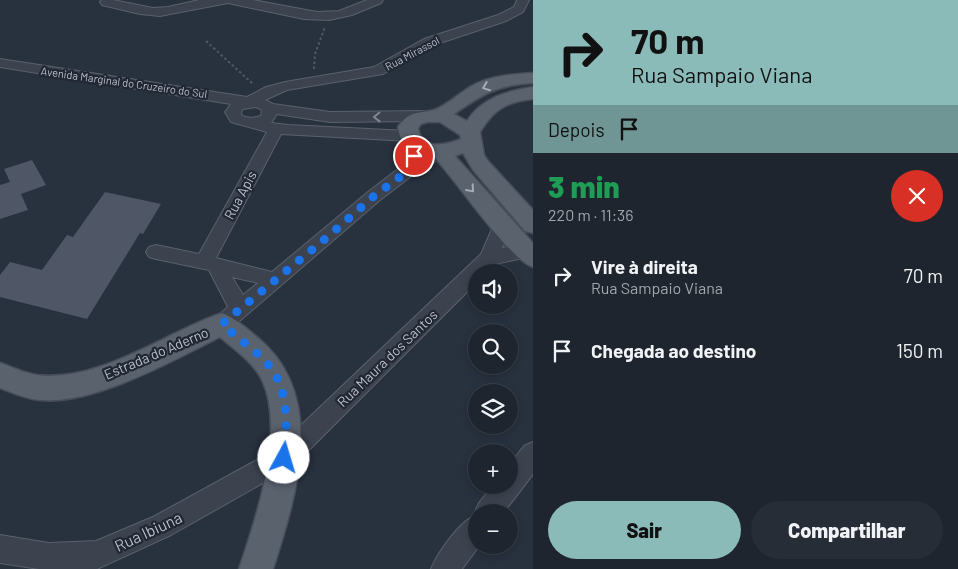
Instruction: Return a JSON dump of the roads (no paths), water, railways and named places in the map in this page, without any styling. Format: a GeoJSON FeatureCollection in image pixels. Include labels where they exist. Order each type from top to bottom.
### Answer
{"type":"FeatureCollection","features":[{"type":"Feature","properties":{"kind":"main road"},"geometry":{"type":"LineString","coordinates":[[533,78],[510,79],[479,89],[432,116],[410,123],[408,127],[413,140],[429,149],[440,151],[457,149],[470,138],[483,112],[493,105],[510,98],[533,93]]}},
{"type":"Feature","properties":{"kind":"main road"},"geometry":{"type":"LineString","coordinates":[[432,116],[454,120],[470,138],[474,155],[480,165],[533,226]]}},
{"type":"Feature","properties":{"kind":"main road"},"geometry":{"type":"LineString","coordinates":[[440,151],[502,226],[529,255]]}},
{"type":"Feature","properties":{"kind":"main road","name":"Estrada do Aderno"},"geometry":{"type":"LineString","coordinates":[[0,375],[29,386],[45,388],[82,382],[113,373],[231,317],[266,363],[280,386],[287,426],[284,458],[267,536],[256,569]]}},
{"type":"Feature","properties":{"kind":"street"},"geometry":{"type":"LineString","coordinates":[[106,2],[146,11],[160,12],[209,1],[226,0]]}},
{"type":"Feature","properties":{"kind":"street"},"geometry":{"type":"LineString","coordinates":[[230,0],[308,15],[330,16],[357,9],[376,0]]}},
{"type":"Feature","properties":{"kind":"street","name":"Rua Mirassol"},"geometry":{"type":"LineString","coordinates":[[267,103],[271,90],[378,71],[429,42],[502,18],[519,9],[523,0]]}},
{"type":"Feature","properties":{"kind":"street","name":"Avenida Marginal do Cruzeiro do Sul"},"geometry":{"type":"LineString","coordinates":[[0,63],[249,102],[267,103],[330,117],[432,116]]}},
{"type":"Feature","properties":{"kind":"street"},"geometry":{"type":"LineString","coordinates":[[161,88],[234,116],[245,123],[257,123],[276,129],[413,140],[412,168]]}},
{"type":"Feature","properties":{"kind":"street"},"geometry":{"type":"LineString","coordinates":[[234,116],[234,108],[249,102]]}},
{"type":"Feature","properties":{"kind":"street"},"geometry":{"type":"LineString","coordinates":[[257,123],[267,119],[270,112],[267,103]]}},
{"type":"Feature","properties":{"kind":"street","name":"Rua Apis"},"geometry":{"type":"LineString","coordinates":[[210,264],[276,129]]}},
{"type":"Feature","properties":{"kind":"street"},"geometry":{"type":"LineString","coordinates":[[210,264],[231,317],[374,196],[412,168],[440,151]]}},
{"type":"Feature","properties":{"kind":"street"},"geometry":{"type":"LineString","coordinates":[[512,202],[533,208]]}},
{"type":"Feature","properties":{"kind":"street"},"geometry":{"type":"LineString","coordinates":[[502,226],[489,258],[529,255]]}},
{"type":"Feature","properties":{"kind":"street"},"geometry":{"type":"LineString","coordinates":[[156,252],[274,280]]}},
{"type":"Feature","properties":{"kind":"street","name":"Rua Maura dos Santos"},"geometry":{"type":"LineString","coordinates":[[284,458],[489,258]]}},
{"type":"Feature","properties":{"kind":"street"},"geometry":{"type":"LineString","coordinates":[[494,504],[533,454]]}},
{"type":"Feature","properties":{"kind":"street","name":"Rua Ibiuna"},"geometry":{"type":"LineString","coordinates":[[0,549],[49,557],[97,555],[162,526],[284,458]]}},
{"type":"Feature","properties":{"kind":"street"},"geometry":{"type":"LineString","coordinates":[[445,569],[468,539]]}}]}
